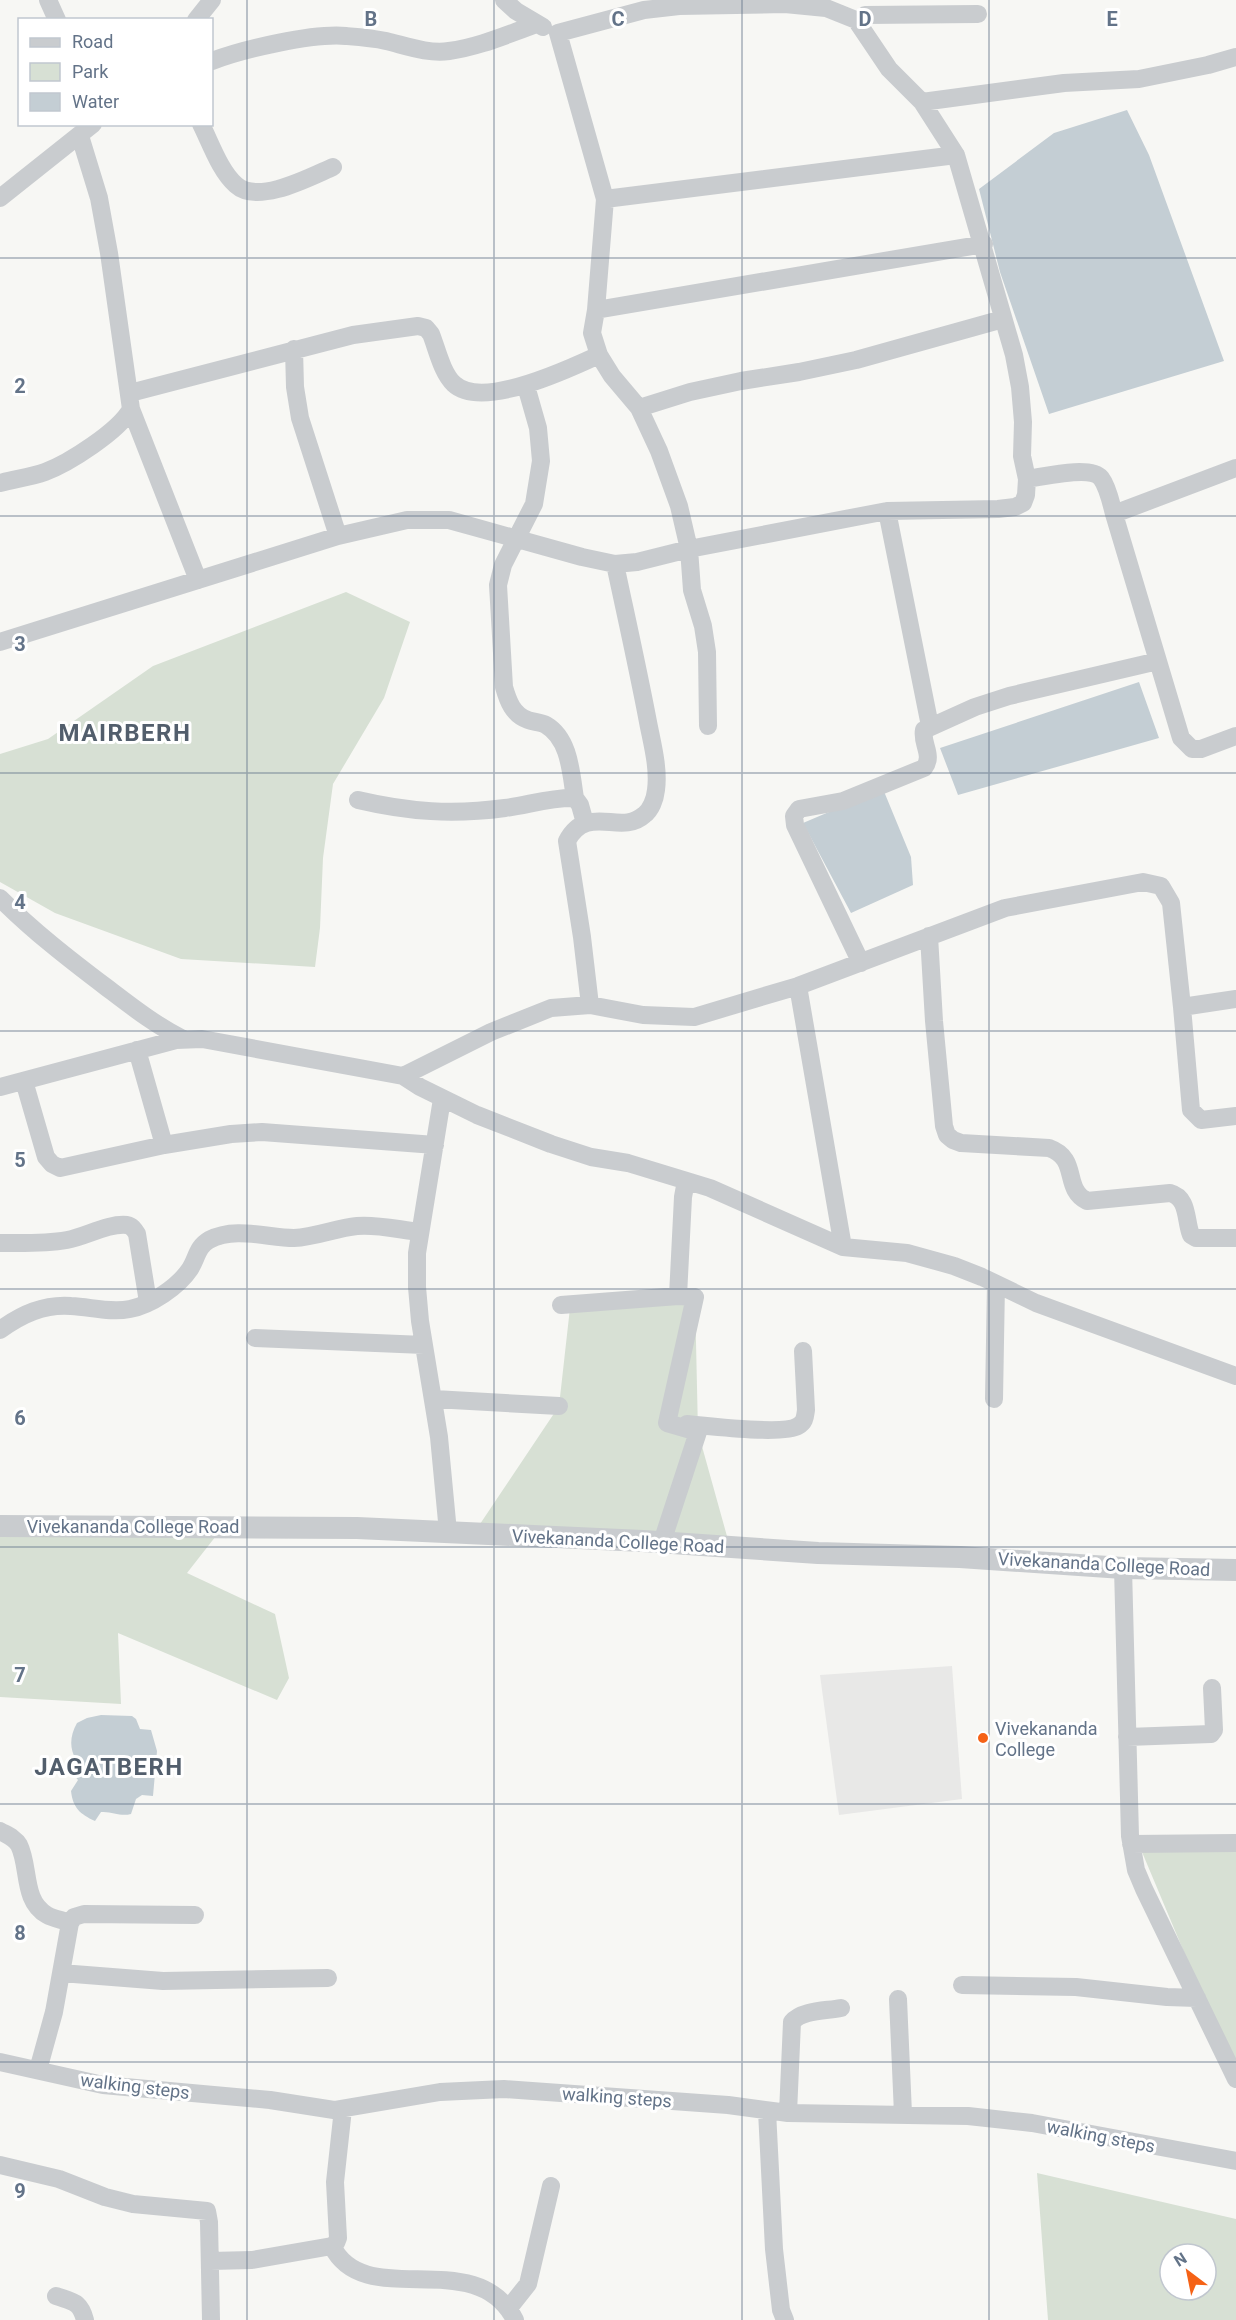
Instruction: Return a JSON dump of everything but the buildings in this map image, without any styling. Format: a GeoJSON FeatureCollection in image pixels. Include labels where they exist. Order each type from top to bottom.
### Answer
{"type":"FeatureCollection","features":[{"type":"Feature","properties":{"kind":"street"},"geometry":{"type":"LineString","coordinates":[[48,0],[56,18]]}},
{"type":"Feature","properties":{"kind":"street"},"geometry":{"type":"LineString","coordinates":[[198,18],[212,0]]}},
{"type":"Feature","properties":{"kind":"street"},"geometry":{"type":"LineString","coordinates":[[504,0],[516,11],[537,24],[558,33],[679,3],[785,4],[863,12],[978,14]]}},
{"type":"Feature","properties":{"kind":"street"},"geometry":{"type":"LineString","coordinates":[[0,642],[338,536],[407,520],[449,520],[615,564],[638,562],[689,549],[887,511],[998,509],[1015,507],[1023,503],[1027,479],[1022,456],[1023,422],[1020,387],[1014,355],[984,244],[956,156],[922,102],[889,69],[863,12]]}},
{"type":"Feature","properties":{"kind":"street"},"geometry":{"type":"LineString","coordinates":[[213,61],[232,54],[309,38],[343,35],[384,41],[414,49],[448,51],[486,42],[537,24]]}},
{"type":"Feature","properties":{"kind":"street"},"geometry":{"type":"LineString","coordinates":[[558,33],[605,199],[592,333],[599,355],[612,376],[639,408],[659,451],[679,506],[689,549],[692,590],[703,626],[707,652],[708,726]]}},
{"type":"Feature","properties":{"kind":"street"},"geometry":{"type":"LineString","coordinates":[[922,102],[1064,83],[1139,79],[1236,57]]}},
{"type":"Feature","properties":{"kind":"street"},"geometry":{"type":"LineString","coordinates":[[202,126],[225,171],[237,186],[250,193],[268,191],[333,167]]}},
{"type":"Feature","properties":{"kind":"street"},"geometry":{"type":"LineString","coordinates":[[0,198],[86,130],[99,198],[130,401],[198,580]]}},
{"type":"Feature","properties":{"kind":"street"},"geometry":{"type":"LineString","coordinates":[[605,199],[956,156]]}},
{"type":"Feature","properties":{"kind":"street"},"geometry":{"type":"LineString","coordinates":[[596,310],[984,244]]}},
{"type":"Feature","properties":{"kind":"street"},"geometry":{"type":"LineString","coordinates":[[639,408],[690,392],[856,360],[1003,319]]}},
{"type":"Feature","properties":{"kind":"street"},"geometry":{"type":"LineString","coordinates":[[130,401],[294,349],[353,335],[418,326],[426,328],[431,334],[453,383],[465,392],[480,393],[526,386],[599,355]]}},
{"type":"Feature","properties":{"kind":"street"},"geometry":{"type":"LineString","coordinates":[[294,349],[294,387],[300,418],[338,536]]}},
{"type":"Feature","properties":{"kind":"street"},"geometry":{"type":"LineString","coordinates":[[526,386],[538,428],[541,461],[534,504],[503,565],[498,585],[504,687],[516,714],[526,720],[546,725],[559,737],[571,770],[574,798],[580,805],[585,823]]}},
{"type":"Feature","properties":{"kind":"street"},"geometry":{"type":"LineString","coordinates":[[0,483],[45,472],[59,465],[125,420],[130,401]]}},
{"type":"Feature","properties":{"kind":"street"},"geometry":{"type":"LineString","coordinates":[[1114,514],[1236,468]]}},
{"type":"Feature","properties":{"kind":"street"},"geometry":{"type":"LineString","coordinates":[[1027,479],[1093,472],[1101,478],[1114,514],[1181,738],[1192,749],[1201,749],[1236,736]]}},
{"type":"Feature","properties":{"kind":"street"},"geometry":{"type":"LineString","coordinates":[[887,511],[930,726]]}},
{"type":"Feature","properties":{"kind":"street"},"geometry":{"type":"LineString","coordinates":[[590,1005],[567,841],[572,831],[585,823],[633,821],[644,816],[651,807],[656,790],[652,746],[615,564]]}},
{"type":"Feature","properties":{"kind":"street"},"geometry":{"type":"LineString","coordinates":[[861,963],[795,825],[794,816],[799,809],[843,801],[924,768],[928,763],[928,755],[923,736],[924,730],[975,707],[1009,696],[1158,661]]}},
{"type":"Feature","properties":{"kind":"street"},"geometry":{"type":"LineString","coordinates":[[358,800],[421,812],[469,812],[574,798]]}},
{"type":"Feature","properties":{"kind":"street"},"geometry":{"type":"LineString","coordinates":[[402,1076],[491,1032],[551,1008],[590,1005],[643,1015],[694,1017],[798,986],[1005,908],[1143,882],[1161,886],[1171,903],[1191,1110],[1201,1120],[1236,1116]]}},
{"type":"Feature","properties":{"kind":"street"},"geometry":{"type":"LineString","coordinates":[[0,898],[72,961],[154,1023],[183,1040]]}},
{"type":"Feature","properties":{"kind":"street"},"geometry":{"type":"LineString","coordinates":[[929,936],[944,1126],[953,1140],[961,1143],[1049,1148],[1059,1152],[1067,1160],[1074,1189],[1080,1197],[1087,1201],[1170,1193],[1182,1200],[1191,1235],[1196,1238],[1236,1238]]}},
{"type":"Feature","properties":{"kind":"street"},"geometry":{"type":"LineString","coordinates":[[798,986],[843,1247]]}},
{"type":"Feature","properties":{"kind":"street"},"geometry":{"type":"LineString","coordinates":[[1182,1007],[1236,999]]}},
{"type":"Feature","properties":{"kind":"street"},"geometry":{"type":"LineString","coordinates":[[0,1087],[183,1040],[213,1041],[402,1076],[442,1099],[477,1115],[551,1144],[591,1157],[628,1163],[738,1199],[843,1247],[907,1253],[934,1260],[1119,1335],[1236,1376]]}},
{"type":"Feature","properties":{"kind":"street"},"geometry":{"type":"LineString","coordinates":[[137,1050],[164,1145]]}},
{"type":"Feature","properties":{"kind":"street"},"geometry":{"type":"LineString","coordinates":[[24,1081],[46,1157],[60,1168],[164,1145],[231,1134],[261,1132],[435,1145]]}},
{"type":"Feature","properties":{"kind":"street"},"geometry":{"type":"LineString","coordinates":[[442,1099],[417,1253],[417,1287],[434,1399],[448,1532]]}},
{"type":"Feature","properties":{"kind":"street"},"geometry":{"type":"LineString","coordinates":[[678,1296],[683,1197],[686,1181]]}},
{"type":"Feature","properties":{"kind":"street"},"geometry":{"type":"LineString","coordinates":[[0,1243],[31,1244],[66,1240],[116,1226],[128,1225],[134,1228],[137,1234],[148,1302]]}},
{"type":"Feature","properties":{"kind":"street"},"geometry":{"type":"LineString","coordinates":[[0,1330],[28,1312],[48,1306],[107,1310],[131,1309],[148,1302],[184,1278],[201,1245],[212,1238],[254,1233],[292,1238],[311,1237],[360,1226],[420,1232]]}},
{"type":"Feature","properties":{"kind":"street"},"geometry":{"type":"LineString","coordinates":[[994,1399],[996,1284]]}},
{"type":"Feature","properties":{"kind":"street"},"geometry":{"type":"LineString","coordinates":[[561,1305],[678,1296],[695,1298],[667,1423]]}},
{"type":"Feature","properties":{"kind":"street"},"geometry":{"type":"LineString","coordinates":[[255,1338],[424,1345]]}},
{"type":"Feature","properties":{"kind":"street"},"geometry":{"type":"LineString","coordinates":[[667,1423],[763,1430],[793,1429],[800,1426],[805,1420],[806,1410],[803,1351]]}},
{"type":"Feature","properties":{"kind":"street"},"geometry":{"type":"LineString","coordinates":[[434,1399],[559,1406]]}},
{"type":"Feature","properties":{"kind":"street"},"geometry":{"type":"LineString","coordinates":[[662,1542],[698,1432],[667,1423]]}},
{"type":"Feature","properties":{"kind":"street","name":"Vivekananda College Road"},"geometry":{"type":"LineString","coordinates":[[0,1526],[357,1528],[662,1542],[807,1552],[960,1557],[1123,1568],[1236,1570]]}},
{"type":"Feature","properties":{"kind":"street"},"geometry":{"type":"LineString","coordinates":[[1123,1568],[1131,1844],[1136,1870],[1236,2079]]}},
{"type":"Feature","properties":{"kind":"street"},"geometry":{"type":"LineString","coordinates":[[1127,1737],[1211,1734],[1214,1730],[1212,1689]]}},
{"type":"Feature","properties":{"kind":"street"},"geometry":{"type":"LineString","coordinates":[[0,1830],[13,1838],[20,1846],[30,1892],[37,1906],[46,1915],[70,1923]]}},
{"type":"Feature","properties":{"kind":"street"},"geometry":{"type":"LineString","coordinates":[[1131,1844],[1236,1843]]}},
{"type":"Feature","properties":{"kind":"street"},"geometry":{"type":"LineString","coordinates":[[38,2070],[61,1973],[70,1923],[74,1917],[84,1914],[195,1915]]}},
{"type":"Feature","properties":{"kind":"street"},"geometry":{"type":"LineString","coordinates":[[61,1973],[163,1982],[328,1978]]}},
{"type":"Feature","properties":{"kind":"street"},"geometry":{"type":"LineString","coordinates":[[962,1985],[1076,1988],[1197,1998]]}},
{"type":"Feature","properties":{"kind":"street"},"geometry":{"type":"LineString","coordinates":[[898,1999],[903,2114]]}},
{"type":"Feature","properties":{"kind":"street"},"geometry":{"type":"LineString","coordinates":[[789,2113],[792,2022],[796,2017],[802,2015],[841,2008]]}},
{"type":"Feature","properties":{"kind":"street","name":"walking steps"},"geometry":{"type":"LineString","coordinates":[[0,2062],[103,2085],[270,2100],[334,2110],[440,2092],[504,2089],[728,2105],[789,2113],[968,2116],[1032,2123],[1236,2161]]}},
{"type":"Feature","properties":{"kind":"street"},"geometry":{"type":"LineString","coordinates":[[210,2261],[252,2260],[332,2246],[336,2243],[338,2238],[336,2172],[343,2109]]}},
{"type":"Feature","properties":{"kind":"street"},"geometry":{"type":"LineString","coordinates":[[767,2111],[772,2221],[781,2310],[785,2320]]}},
{"type":"Feature","properties":{"kind":"street"},"geometry":{"type":"LineString","coordinates":[[0,2165],[59,2179],[105,2197],[133,2204],[207,2211],[211,2320]]}},
{"type":"Feature","properties":{"kind":"street"},"geometry":{"type":"LineString","coordinates":[[332,2246],[343,2260],[359,2270],[391,2279],[431,2278],[477,2285],[501,2300],[512,2314],[528,2284],[551,2186]]}},
{"type":"Feature","properties":{"kind":"street"},"geometry":{"type":"LineString","coordinates":[[56,2296],[78,2304],[85,2320]]}},
{"type":"Feature","properties":{"kind":"shaded area"},"geometry":{"type":"Polygon","coordinates":[[[952,1666],[962,1799],[839,1815],[820,1675],[952,1666]]]}},
{"type":"Feature","properties":{"kind":"green space"},"geometry":{"type":"Polygon","coordinates":[[[346,592],[410,622],[384,698],[333,784],[323,858],[320,928],[315,967],[181,959],[55,913],[0,882],[0,754],[48,739],[153,666],[346,592]]]}},
{"type":"Feature","properties":{"kind":"green space"},"geometry":{"type":"Polygon","coordinates":[[[695,1297],[698,1432],[730,1547],[474,1533],[559,1406],[570,1308],[695,1297]]]}},
{"type":"Feature","properties":{"kind":"green space"},"geometry":{"type":"Polygon","coordinates":[[[223,1527],[187,1573],[275,1614],[289,1678],[277,1700],[118,1633],[121,1704],[0,1697],[0,1530],[223,1527]]]}},
{"type":"Feature","properties":{"kind":"green space"},"geometry":{"type":"Polygon","coordinates":[[[1236,1851],[1236,2076],[1142,1852],[1236,1851]]]}},
{"type":"Feature","properties":{"kind":"green space"},"geometry":{"type":"Polygon","coordinates":[[[1037,2173],[1236,2219],[1236,2320],[1048,2320],[1037,2173]]]}},
{"type":"Feature","properties":{"kind":"water"},"geometry":{"type":"Polygon","coordinates":[[[1127,110],[1149,155],[1224,361],[1049,414],[1000,272],[979,189],[1054,133],[1127,110]]]}},
{"type":"Feature","properties":{"kind":"water"},"geometry":{"type":"Polygon","coordinates":[[[1139,682],[1159,738],[958,795],[940,748],[1139,682]]]}},
{"type":"Feature","properties":{"kind":"water"},"geometry":{"type":"Polygon","coordinates":[[[883,789],[911,857],[913,885],[851,913],[803,823],[883,789]]]}},
{"type":"Feature","properties":{"kind":"water"},"geometry":{"type":"Polygon","coordinates":[[[101,1715],[132,1716],[136,1719],[140,1729],[151,1730],[157,1751],[153,1796],[142,1795],[136,1799],[131,1814],[101,1812],[95,1821],[78,1810],[73,1802],[71,1791],[78,1780],[70,1770],[76,1760],[71,1742],[77,1723],[101,1715]]]}},
{"type":"Feature","properties":{"kind":"place","name":"Vivekananda College"},"geometry":{"type":"Point","coordinates":[983,1738]}},
{"type":"Feature","properties":{"kind":"district","name":"MAIRBERH"},"geometry":{"type":"Point","coordinates":[125,733]}},
{"type":"Feature","properties":{"kind":"district","name":"JAGATBERH"},"geometry":{"type":"Point","coordinates":[109,1767]}}]}
